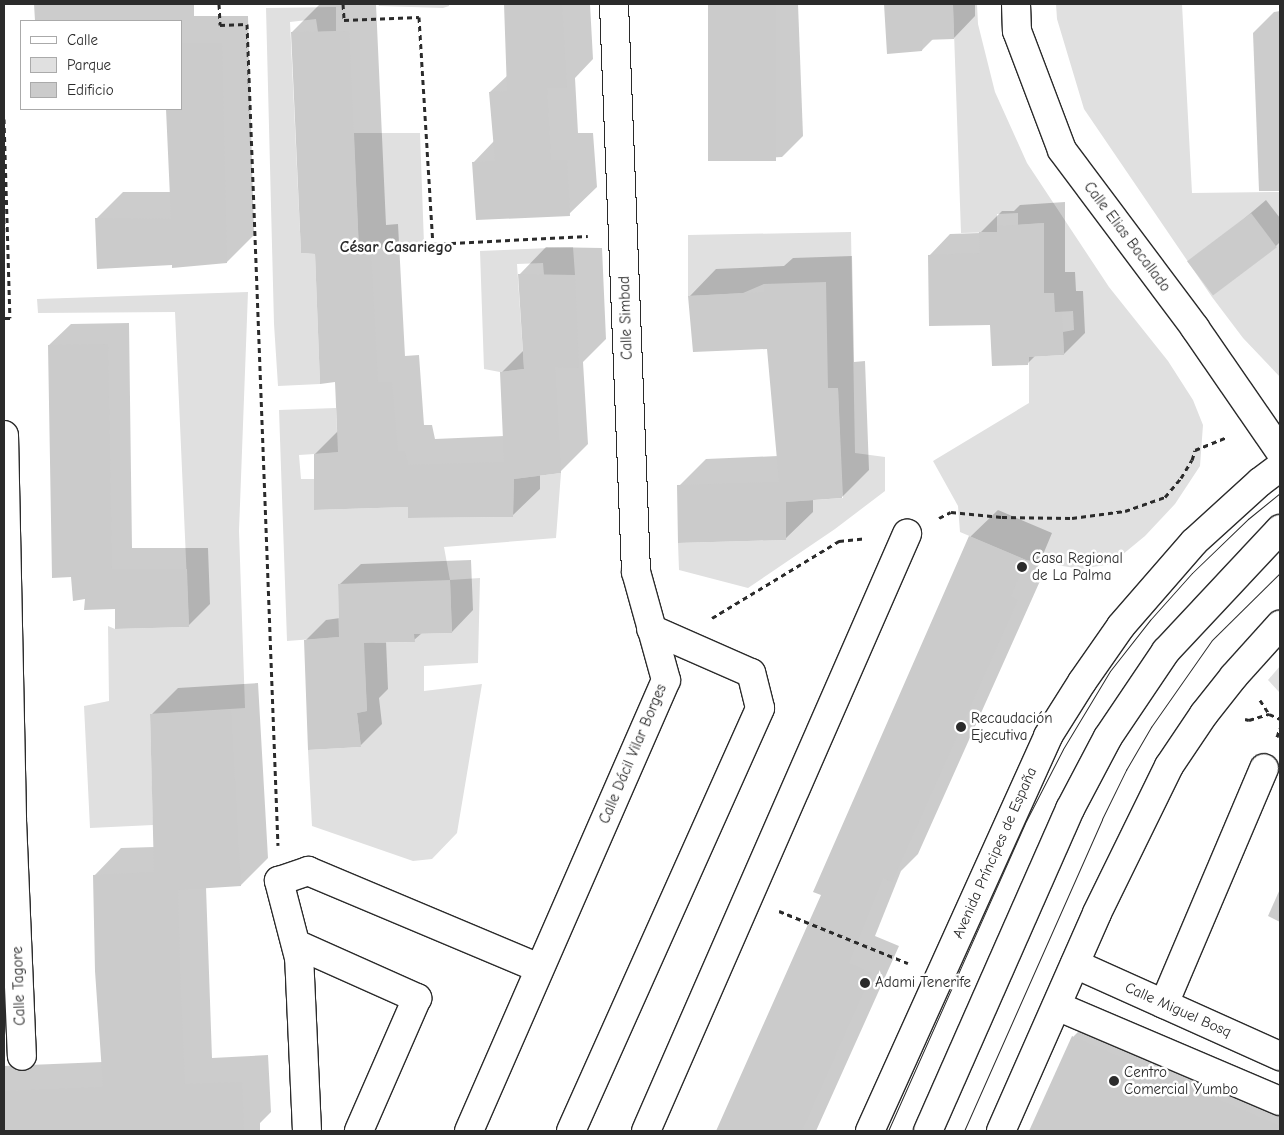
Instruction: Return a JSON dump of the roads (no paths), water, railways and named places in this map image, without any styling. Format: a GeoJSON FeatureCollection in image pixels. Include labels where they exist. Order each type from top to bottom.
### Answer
{"type":"FeatureCollection","features":[{"type":"Feature","properties":{"kind":"street","name":"Calle Simbad"},"geometry":{"type":"LineString","coordinates":[[614,4],[636,572],[651,629]]}},
{"type":"Feature","properties":{"kind":"street","name":"Calle Elias Bacallado"},"geometry":{"type":"LineString","coordinates":[[1016,4],[1017,31],[1062,150],[1195,328],[1280,451]]}},
{"type":"Feature","properties":{"kind":"street","name":"Calle Tagore"},"geometry":{"type":"LineString","coordinates":[[4,435],[8,821],[22,1056]]}},
{"type":"Feature","properties":{"kind":"street","name":"Avenida Príncipes de España"},"geometry":{"type":"LineString","coordinates":[[870,1131],[1048,736],[1082,682],[1121,626],[1194,542],[1260,482],[1280,467]]}},
{"type":"Feature","properties":{"kind":"street"},"geometry":{"type":"LineString","coordinates":[[928,1131],[1070,809],[1108,737],[1166,651],[1280,529]]}},
{"type":"Feature","properties":{"kind":"street"},"geometry":{"type":"LineString","coordinates":[[646,1131],[907,534]]}},
{"type":"Feature","properties":{"kind":"street"},"geometry":{"type":"LineString","coordinates":[[1001,1131],[1143,815],[1169,766],[1204,714],[1234,676],[1280,625]]}},
{"type":"Feature","properties":{"kind":"street"},"geometry":{"type":"LineString","coordinates":[[571,1131],[760,708],[751,673],[651,629]]}},
{"type":"Feature","properties":{"kind":"street","name":"Calle Dácil Vilar Borges"},"geometry":{"type":"LineString","coordinates":[[469,1131],[666,680],[651,629]]}},
{"type":"Feature","properties":{"kind":"street"},"geometry":{"type":"LineString","coordinates":[[1164,1004],[1264,768]]}},
{"type":"Feature","properties":{"kind":"street"},"geometry":{"type":"LineString","coordinates":[[307,1131],[300,958],[279,881],[308,871],[540,968]]}},
{"type":"Feature","properties":{"kind":"street"},"geometry":{"type":"LineString","coordinates":[[296,944],[417,998],[359,1131]]}},
{"type":"Feature","properties":{"kind":"street","name":"Calle Miguel Bosq"},"geometry":{"type":"LineString","coordinates":[[1075,964],[1280,1056]]}},
{"type":"Feature","properties":{"kind":"street"},"geometry":{"type":"LineString","coordinates":[[1057,1006],[1280,1101]]}},
{"type":"Feature","properties":{"kind":"tram line"},"geometry":{"type":"LineString","coordinates":[[888,1131],[1025,823],[1063,749],[1110,671],[1150,620],[1192,573],[1248,519],[1280,493]]}},
{"type":"Feature","properties":{"kind":"tram line"},"geometry":{"type":"LineString","coordinates":[[964,1131],[1102,819],[1126,770],[1151,727],[1212,640],[1280,573]]}},
{"type":"Feature","properties":{"kind":"place","name":"Casa Regional de La Palma"},"geometry":{"type":"Point","coordinates":[1022,567]}},
{"type":"Feature","properties":{"kind":"place","name":"Recaudación Ejecutiva"},"geometry":{"type":"Point","coordinates":[961,727]}},
{"type":"Feature","properties":{"kind":"place","name":"Adami Tenerife"},"geometry":{"type":"Point","coordinates":[865,983]}},
{"type":"Feature","properties":{"kind":"place","name":"Centro Comercial Yumbo"},"geometry":{"type":"Point","coordinates":[1114,1081]}},
{"type":"Feature","properties":{"kind":"district","name":"César Casariego"},"geometry":{"type":"Point","coordinates":[396,247]}}]}
